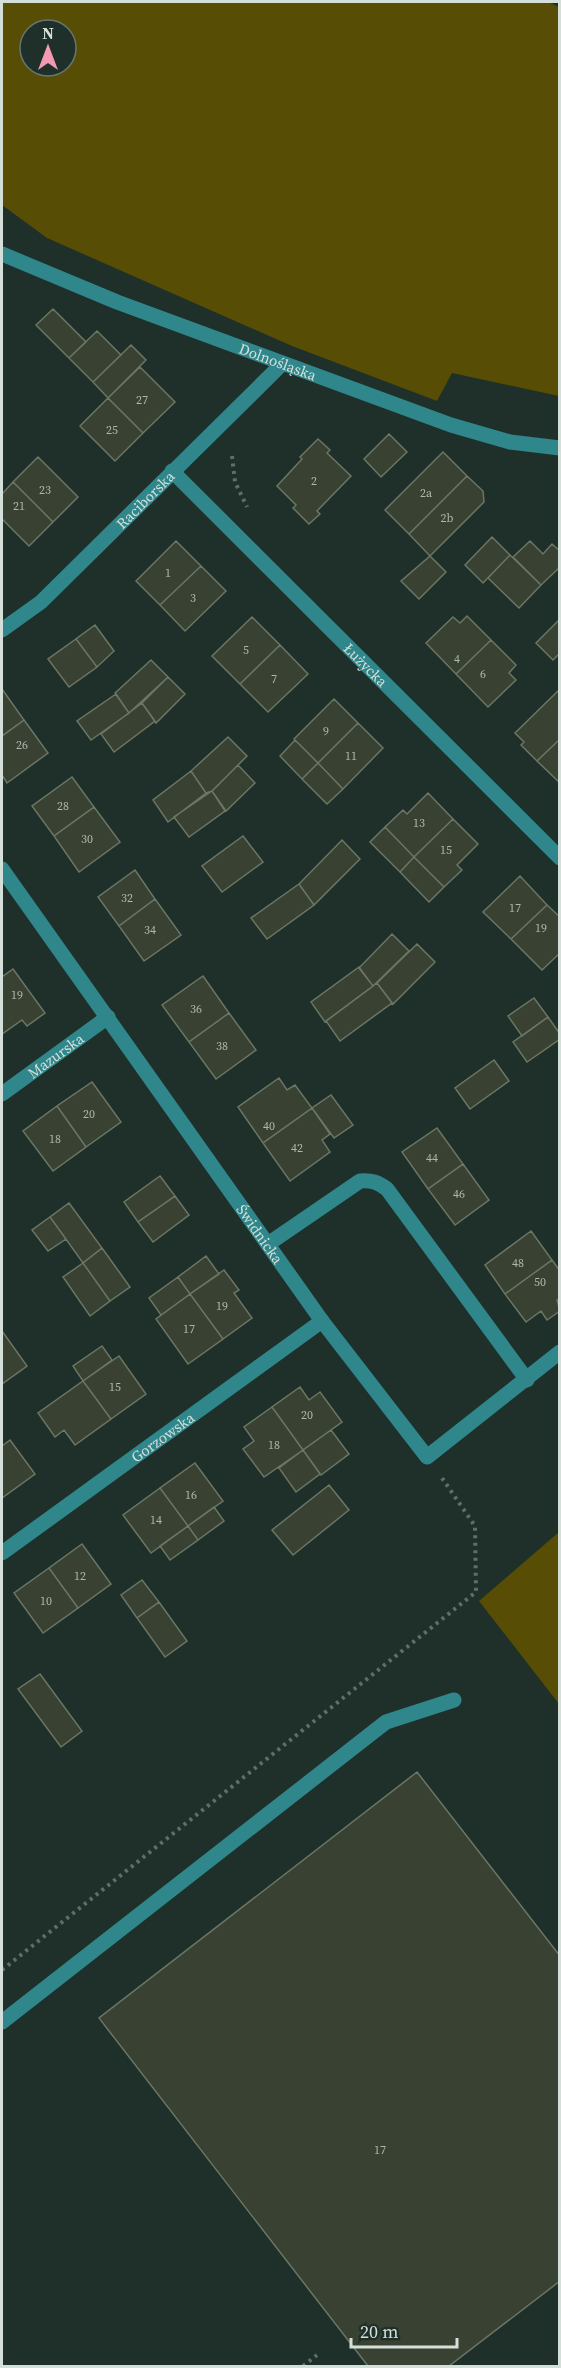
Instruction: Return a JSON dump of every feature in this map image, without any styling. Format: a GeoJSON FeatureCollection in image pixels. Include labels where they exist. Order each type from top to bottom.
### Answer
{"type":"FeatureCollection","features":[{"type":"Feature","properties":{"kind":"street","name":"Dolnośląska"},"geometry":{"type":"LineString","coordinates":[[2,254],[117,302],[451,425],[510,442],[560,448]]}},
{"type":"Feature","properties":{"kind":"street","name":"Raciborska"},"geometry":{"type":"LineString","coordinates":[[2,630],[41,602],[282,364]]}},
{"type":"Feature","properties":{"kind":"street","name":"Łużycka"},"geometry":{"type":"LineString","coordinates":[[172,471],[560,858]]}},
{"type":"Feature","properties":{"kind":"street","name":"Świdnicka"},"geometry":{"type":"LineString","coordinates":[[2,869],[322,1321],[428,1457]]}},
{"type":"Feature","properties":{"kind":"street","name":"Mazurska"},"geometry":{"type":"LineString","coordinates":[[2,1094],[108,1017]]}},
{"type":"Feature","properties":{"kind":"street"},"geometry":{"type":"LineString","coordinates":[[268,1244],[360,1181],[370,1180],[380,1184],[387,1189],[527,1380]]}},
{"type":"Feature","properties":{"kind":"street","name":"Gorzowska"},"geometry":{"type":"LineString","coordinates":[[2,1552],[322,1321]]}},
{"type":"Feature","properties":{"kind":"street"},"geometry":{"type":"LineString","coordinates":[[428,1457],[560,1353]]}},
{"type":"Feature","properties":{"kind":"street"},"geometry":{"type":"LineString","coordinates":[[2,2022],[386,1722],[454,1700]]}},
{"type":"Feature","properties":{"kind":"path"},"geometry":{"type":"LineString","coordinates":[[2,1970],[476,1592],[476,1526],[428,1457]]}},
{"type":"Feature","properties":{"kind":"path"},"geometry":{"type":"LineString","coordinates":[[303,2367],[317,2355]]}},
{"type":"Feature","properties":{"kind":"shaded area"},"geometry":{"type":"Polygon","coordinates":[[[2,2],[548,2],[559,7],[559,396],[452,373],[437,401],[292,346],[47,238],[2,205],[2,2]]]}},
{"type":"Feature","properties":{"kind":"shaded area"},"geometry":{"type":"Polygon","coordinates":[[[559,1532],[559,1704],[479,1601],[559,1532]]]}},
{"type":"Feature","properties":{"kind":"building"},"geometry":{"type":"Polygon","coordinates":[[[53,309],[86,342],[69,358],[36,325],[53,309]]]}},
{"type":"Feature","properties":{"kind":"building"},"geometry":{"type":"Polygon","coordinates":[[[97,331],[121,355],[93,382],[69,358],[97,331]]]}},
{"type":"Feature","properties":{"kind":"building"},"geometry":{"type":"Polygon","coordinates":[[[131,345],[146,360],[108,398],[93,382],[131,345]]]}},
{"type":"Feature","properties":{"kind":"building"},"geometry":{"type":"Polygon","coordinates":[[[140,367],[175,402],[143,433],[108,398],[140,367]]]}},
{"type":"Feature","properties":{"kind":"building"},"geometry":{"type":"Polygon","coordinates":[[[108,398],[143,433],[115,461],[80,426],[108,398]]]}},
{"type":"Feature","properties":{"kind":"building"},"geometry":{"type":"Polygon","coordinates":[[[389,434],[407,452],[381,477],[364,459],[389,434]]]}},
{"type":"Feature","properties":{"kind":"building"},"geometry":{"type":"Polygon","coordinates":[[[318,439],[330,450],[327,453],[351,476],[317,511],[320,514],[309,524],[293,508],[296,505],[277,486],[318,439]]]}},
{"type":"Feature","properties":{"kind":"building"},"geometry":{"type":"Polygon","coordinates":[[[443,452],[467,476],[409,534],[385,510],[443,452]]]}},
{"type":"Feature","properties":{"kind":"building"},"geometry":{"type":"Polygon","coordinates":[[[38,457],[78,497],[53,522],[13,482],[38,457]]]}},
{"type":"Feature","properties":{"kind":"building"},"geometry":{"type":"Polygon","coordinates":[[[467,476],[483,491],[484,502],[430,556],[409,534],[467,476]]]}},
{"type":"Feature","properties":{"kind":"building"},"geometry":{"type":"Polygon","coordinates":[[[13,482],[53,522],[29,546],[2,519],[2,494],[13,482]]]}},
{"type":"Feature","properties":{"kind":"building"},"geometry":{"type":"Polygon","coordinates":[[[492,537],[510,555],[483,583],[465,565],[492,537]]]}},
{"type":"Feature","properties":{"kind":"building"},"geometry":{"type":"Polygon","coordinates":[[[176,541],[201,566],[160,605],[136,581],[176,541]]]}},
{"type":"Feature","properties":{"kind":"building"},"geometry":{"type":"Polygon","coordinates":[[[530,541],[543,554],[552,544],[560,551],[560,567],[541,585],[513,557],[530,541]]]}},
{"type":"Feature","properties":{"kind":"building"},"geometry":{"type":"Polygon","coordinates":[[[510,555],[541,585],[519,608],[488,578],[510,555]]]}},
{"type":"Feature","properties":{"kind":"building"},"geometry":{"type":"Polygon","coordinates":[[[430,556],[446,572],[419,599],[401,581],[430,556]]]}},
{"type":"Feature","properties":{"kind":"building"},"geometry":{"type":"Polygon","coordinates":[[[201,566],[226,591],[185,631],[160,605],[201,566]]]}},
{"type":"Feature","properties":{"kind":"building"},"geometry":{"type":"Polygon","coordinates":[[[467,616],[491,640],[456,674],[426,643],[453,617],[460,623],[467,616]]]}},
{"type":"Feature","properties":{"kind":"building"},"geometry":{"type":"Polygon","coordinates":[[[252,617],[280,645],[240,684],[212,656],[252,617]]]}},
{"type":"Feature","properties":{"kind":"building"},"geometry":{"type":"Polygon","coordinates":[[[560,619],[560,653],[553,660],[536,643],[560,619]]]}},
{"type":"Feature","properties":{"kind":"building"},"geometry":{"type":"Polygon","coordinates":[[[95,625],[114,651],[97,667],[76,639],[95,625]]]}},
{"type":"Feature","properties":{"kind":"building"},"geometry":{"type":"Polygon","coordinates":[[[76,639],[97,667],[69,687],[48,659],[76,639]]]}},
{"type":"Feature","properties":{"kind":"building"},"geometry":{"type":"Polygon","coordinates":[[[491,640],[516,665],[509,673],[516,680],[488,707],[456,674],[491,640]]]}},
{"type":"Feature","properties":{"kind":"building"},"geometry":{"type":"Polygon","coordinates":[[[280,645],[308,674],[268,712],[240,684],[280,645]]]}},
{"type":"Feature","properties":{"kind":"building"},"geometry":{"type":"Polygon","coordinates":[[[151,660],[168,677],[129,713],[115,693],[151,660]]]}},
{"type":"Feature","properties":{"kind":"building"},"geometry":{"type":"Polygon","coordinates":[[[168,677],[185,694],[156,723],[142,703],[168,677]]]}},
{"type":"Feature","properties":{"kind":"building"},"geometry":{"type":"Polygon","coordinates":[[[2,689],[24,720],[2,736],[2,689]]]}},
{"type":"Feature","properties":{"kind":"building"},"geometry":{"type":"Polygon","coordinates":[[[560,689],[560,739],[537,761],[521,745],[524,742],[515,733],[560,689]]]}},
{"type":"Feature","properties":{"kind":"building"},"geometry":{"type":"Polygon","coordinates":[[[116,694],[129,713],[91,740],[77,721],[116,694]]]}},
{"type":"Feature","properties":{"kind":"building"},"geometry":{"type":"Polygon","coordinates":[[[334,699],[358,723],[318,763],[294,739],[334,699]]]}},
{"type":"Feature","properties":{"kind":"building"},"geometry":{"type":"Polygon","coordinates":[[[142,703],[155,721],[114,752],[101,734],[142,703]]]}},
{"type":"Feature","properties":{"kind":"building"},"geometry":{"type":"Polygon","coordinates":[[[24,720],[48,753],[7,783],[2,775],[2,736],[24,720]]]}},
{"type":"Feature","properties":{"kind":"building"},"geometry":{"type":"Polygon","coordinates":[[[358,723],[383,748],[343,789],[318,763],[358,723]]]}},
{"type":"Feature","properties":{"kind":"building"},"geometry":{"type":"Polygon","coordinates":[[[228,737],[247,756],[212,791],[206,793],[191,771],[228,737]]]}},
{"type":"Feature","properties":{"kind":"building"},"geometry":{"type":"Polygon","coordinates":[[[560,739],[560,783],[537,761],[560,739]]]}},
{"type":"Feature","properties":{"kind":"building"},"geometry":{"type":"Polygon","coordinates":[[[295,740],[318,763],[302,779],[280,756],[295,740]]]}},
{"type":"Feature","properties":{"kind":"building"},"geometry":{"type":"Polygon","coordinates":[[[318,763],[343,789],[327,804],[302,779],[318,763]]]}},
{"type":"Feature","properties":{"kind":"building"},"geometry":{"type":"Polygon","coordinates":[[[238,765],[255,783],[226,811],[212,791],[238,765]]]}},
{"type":"Feature","properties":{"kind":"building"},"geometry":{"type":"Polygon","coordinates":[[[191,771],[206,793],[168,822],[153,800],[191,771]]]}},
{"type":"Feature","properties":{"kind":"building"},"geometry":{"type":"Polygon","coordinates":[[[72,777],[94,807],[54,836],[32,806],[72,777]]]}},
{"type":"Feature","properties":{"kind":"building"},"geometry":{"type":"Polygon","coordinates":[[[212,791],[225,811],[189,837],[174,817],[212,791]]]}},
{"type":"Feature","properties":{"kind":"building"},"geometry":{"type":"Polygon","coordinates":[[[428,793],[453,819],[414,857],[385,827],[403,810],[407,814],[428,793]]]}},
{"type":"Feature","properties":{"kind":"building"},"geometry":{"type":"Polygon","coordinates":[[[94,807],[120,842],[79,872],[54,836],[94,807]]]}},
{"type":"Feature","properties":{"kind":"building"},"geometry":{"type":"Polygon","coordinates":[[[453,819],[478,844],[457,865],[462,870],[444,887],[414,857],[453,819]]]}},
{"type":"Feature","properties":{"kind":"building"},"geometry":{"type":"Polygon","coordinates":[[[385,827],[414,857],[400,872],[370,842],[385,827]]]}},
{"type":"Feature","properties":{"kind":"building"},"geometry":{"type":"Polygon","coordinates":[[[243,836],[263,862],[222,892],[202,866],[243,836]]]}},
{"type":"Feature","properties":{"kind":"building"},"geometry":{"type":"Polygon","coordinates":[[[342,840],[360,859],[314,905],[299,884],[342,840]]]}},
{"type":"Feature","properties":{"kind":"building"},"geometry":{"type":"Polygon","coordinates":[[[414,857],[444,887],[429,902],[400,872],[414,857]]]}},
{"type":"Feature","properties":{"kind":"building"},"geometry":{"type":"Polygon","coordinates":[[[135,870],[155,899],[119,926],[98,897],[135,870]]]}},
{"type":"Feature","properties":{"kind":"building"},"geometry":{"type":"Polygon","coordinates":[[[520,876],[547,905],[511,939],[483,912],[520,876]]]}},
{"type":"Feature","properties":{"kind":"building"},"geometry":{"type":"Polygon","coordinates":[[[299,884],[314,905],[267,939],[251,918],[299,884]]]}},
{"type":"Feature","properties":{"kind":"building"},"geometry":{"type":"Polygon","coordinates":[[[155,899],[181,935],[144,961],[119,926],[155,899]]]}},
{"type":"Feature","properties":{"kind":"building"},"geometry":{"type":"Polygon","coordinates":[[[547,905],[560,917],[560,953],[542,970],[511,939],[547,905]]]}},
{"type":"Feature","properties":{"kind":"building"},"geometry":{"type":"Polygon","coordinates":[[[392,934],[409,951],[373,986],[359,968],[392,934]]]}},
{"type":"Feature","properties":{"kind":"building"},"geometry":{"type":"Polygon","coordinates":[[[417,944],[435,962],[393,1004],[377,983],[417,944]]]}},
{"type":"Feature","properties":{"kind":"building"},"geometry":{"type":"Polygon","coordinates":[[[359,967],[373,986],[325,1022],[311,1002],[359,967]]]}},
{"type":"Feature","properties":{"kind":"building"},"geometry":{"type":"Polygon","coordinates":[[[13,969],[45,1013],[27,1026],[22,1020],[2,1034],[2,977],[13,969]]]}},
{"type":"Feature","properties":{"kind":"building"},"geometry":{"type":"Polygon","coordinates":[[[203,976],[229,1013],[189,1042],[162,1005],[203,976]]]}},
{"type":"Feature","properties":{"kind":"building"},"geometry":{"type":"Polygon","coordinates":[[[377,983],[392,1003],[340,1041],[326,1021],[377,983]]]}},
{"type":"Feature","properties":{"kind":"building"},"geometry":{"type":"Polygon","coordinates":[[[534,998],[548,1017],[522,1036],[508,1016],[534,998]]]}},
{"type":"Feature","properties":{"kind":"building"},"geometry":{"type":"Polygon","coordinates":[[[229,1013],[256,1050],[216,1079],[189,1042],[229,1013]]]}},
{"type":"Feature","properties":{"kind":"building"},"geometry":{"type":"Polygon","coordinates":[[[548,1017],[560,1034],[560,1039],[527,1062],[513,1042],[548,1017]]]}},
{"type":"Feature","properties":{"kind":"building"},"geometry":{"type":"Polygon","coordinates":[[[494,1060],[509,1081],[470,1109],[455,1088],[494,1060]]]}},
{"type":"Feature","properties":{"kind":"building"},"geometry":{"type":"Polygon","coordinates":[[[279,1078],[287,1090],[295,1085],[312,1108],[263,1143],[238,1107],[279,1078]]]}},
{"type":"Feature","properties":{"kind":"building"},"geometry":{"type":"Polygon","coordinates":[[[92,1082],[121,1122],[86,1147],[57,1106],[92,1082]]]}},
{"type":"Feature","properties":{"kind":"building"},"geometry":{"type":"Polygon","coordinates":[[[331,1095],[353,1125],[334,1138],[312,1108],[331,1095]]]}},
{"type":"Feature","properties":{"kind":"building"},"geometry":{"type":"Polygon","coordinates":[[[57,1106],[86,1147],[53,1171],[23,1131],[57,1106]]]}},
{"type":"Feature","properties":{"kind":"building"},"geometry":{"type":"Polygon","coordinates":[[[312,1108],[330,1134],[322,1140],[330,1152],[290,1181],[263,1143],[312,1108]]]}},
{"type":"Feature","properties":{"kind":"building"},"geometry":{"type":"Polygon","coordinates":[[[437,1128],[463,1164],[428,1189],[402,1152],[437,1128]]]}},
{"type":"Feature","properties":{"kind":"building"},"geometry":{"type":"Polygon","coordinates":[[[463,1164],[489,1200],[455,1225],[428,1189],[463,1164]]]}},
{"type":"Feature","properties":{"kind":"building"},"geometry":{"type":"Polygon","coordinates":[[[160,1176],[175,1196],[138,1222],[124,1202],[160,1176]]]}},
{"type":"Feature","properties":{"kind":"building"},"geometry":{"type":"Polygon","coordinates":[[[175,1196],[189,1215],[153,1242],[138,1222],[175,1196]]]}},
{"type":"Feature","properties":{"kind":"building"},"geometry":{"type":"Polygon","coordinates":[[[69,1203],[102,1248],[83,1263],[50,1217],[69,1203]]]}},
{"type":"Feature","properties":{"kind":"building"},"geometry":{"type":"Polygon","coordinates":[[[50,1217],[66,1239],[48,1251],[32,1230],[50,1217]]]}},
{"type":"Feature","properties":{"kind":"building"},"geometry":{"type":"Polygon","coordinates":[[[531,1231],[552,1260],[505,1294],[485,1265],[531,1231]]]}},
{"type":"Feature","properties":{"kind":"building"},"geometry":{"type":"Polygon","coordinates":[[[102,1248],[130,1287],[110,1301],[83,1263],[102,1248]]]}},
{"type":"Feature","properties":{"kind":"building"},"geometry":{"type":"Polygon","coordinates":[[[206,1256],[219,1274],[190,1294],[178,1277],[206,1256]]]}},
{"type":"Feature","properties":{"kind":"building"},"geometry":{"type":"Polygon","coordinates":[[[552,1260],[560,1271],[560,1298],[557,1300],[560,1311],[547,1320],[541,1311],[526,1322],[505,1294],[552,1260]]]}},
{"type":"Feature","properties":{"kind":"building"},"geometry":{"type":"Polygon","coordinates":[[[83,1263],[110,1301],[90,1316],[63,1277],[83,1263]]]}},
{"type":"Feature","properties":{"kind":"building"},"geometry":{"type":"Polygon","coordinates":[[[224,1270],[239,1290],[234,1293],[252,1318],[223,1339],[190,1294],[224,1270]]]}},
{"type":"Feature","properties":{"kind":"building"},"geometry":{"type":"Polygon","coordinates":[[[178,1277],[190,1294],[161,1315],[149,1298],[178,1277]]]}},
{"type":"Feature","properties":{"kind":"building"},"geometry":{"type":"Polygon","coordinates":[[[190,1294],[223,1339],[188,1364],[156,1319],[190,1294]]]}},
{"type":"Feature","properties":{"kind":"building"},"geometry":{"type":"Polygon","coordinates":[[[2,1331],[27,1366],[2,1384],[2,1331]]]}},
{"type":"Feature","properties":{"kind":"building"},"geometry":{"type":"Polygon","coordinates":[[[102,1346],[112,1360],[83,1381],[73,1366],[102,1346]]]}},
{"type":"Feature","properties":{"kind":"building"},"geometry":{"type":"Polygon","coordinates":[[[119,1356],[146,1394],[111,1419],[83,1381],[119,1356]]]}},
{"type":"Feature","properties":{"kind":"building"},"geometry":{"type":"Polygon","coordinates":[[[83,1381],[111,1419],[75,1445],[64,1430],[55,1437],[38,1413],[83,1381]]]}},
{"type":"Feature","properties":{"kind":"building"},"geometry":{"type":"Polygon","coordinates":[[[300,1387],[309,1400],[320,1392],[342,1422],[303,1450],[272,1407],[300,1387]]]}},
{"type":"Feature","properties":{"kind":"building"},"geometry":{"type":"Polygon","coordinates":[[[272,1407],[303,1450],[264,1477],[243,1449],[254,1441],[244,1427],[272,1407]]]}},
{"type":"Feature","properties":{"kind":"building"},"geometry":{"type":"Polygon","coordinates":[[[331,1430],[349,1454],[321,1475],[303,1450],[331,1430]]]}},
{"type":"Feature","properties":{"kind":"building"},"geometry":{"type":"Polygon","coordinates":[[[10,1440],[35,1474],[2,1498],[2,1446],[10,1440]]]}},
{"type":"Feature","properties":{"kind":"building"},"geometry":{"type":"Polygon","coordinates":[[[303,1450],[320,1474],[296,1492],[279,1468],[303,1450]]]}},
{"type":"Feature","properties":{"kind":"building"},"geometry":{"type":"Polygon","coordinates":[[[195,1463],[223,1501],[188,1526],[160,1488],[195,1463]]]}},
{"type":"Feature","properties":{"kind":"building"},"geometry":{"type":"Polygon","coordinates":[[[329,1485],[349,1510],[293,1555],[272,1530],[329,1485]]]}},
{"type":"Feature","properties":{"kind":"building"},"geometry":{"type":"Polygon","coordinates":[[[160,1488],[188,1526],[151,1553],[123,1515],[160,1488]]]}},
{"type":"Feature","properties":{"kind":"building"},"geometry":{"type":"Polygon","coordinates":[[[214,1507],[224,1521],[198,1540],[188,1526],[214,1507]]]}},
{"type":"Feature","properties":{"kind":"building"},"geometry":{"type":"Polygon","coordinates":[[[188,1526],[198,1540],[170,1560],[160,1546],[188,1526]]]}},
{"type":"Feature","properties":{"kind":"building"},"geometry":{"type":"Polygon","coordinates":[[[82,1544],[111,1584],[78,1608],[49,1568],[82,1544]]]}},
{"type":"Feature","properties":{"kind":"building"},"geometry":{"type":"Polygon","coordinates":[[[49,1568],[78,1608],[43,1633],[14,1593],[49,1568]]]}},
{"type":"Feature","properties":{"kind":"building"},"geometry":{"type":"Polygon","coordinates":[[[142,1580],[159,1602],[137,1618],[121,1595],[142,1580]]]}},
{"type":"Feature","properties":{"kind":"building"},"geometry":{"type":"Polygon","coordinates":[[[159,1602],[187,1641],[165,1657],[137,1618],[159,1602]]]}},
{"type":"Feature","properties":{"kind":"building"},"geometry":{"type":"Polygon","coordinates":[[[40,1674],[82,1731],[61,1747],[18,1689],[40,1674]]]}},
{"type":"Feature","properties":{"kind":"building"},"geometry":{"type":"Polygon","coordinates":[[[417,1772],[560,1956],[560,2281],[449,2366],[368,2366],[99,2018],[417,1772]]]}}]}
